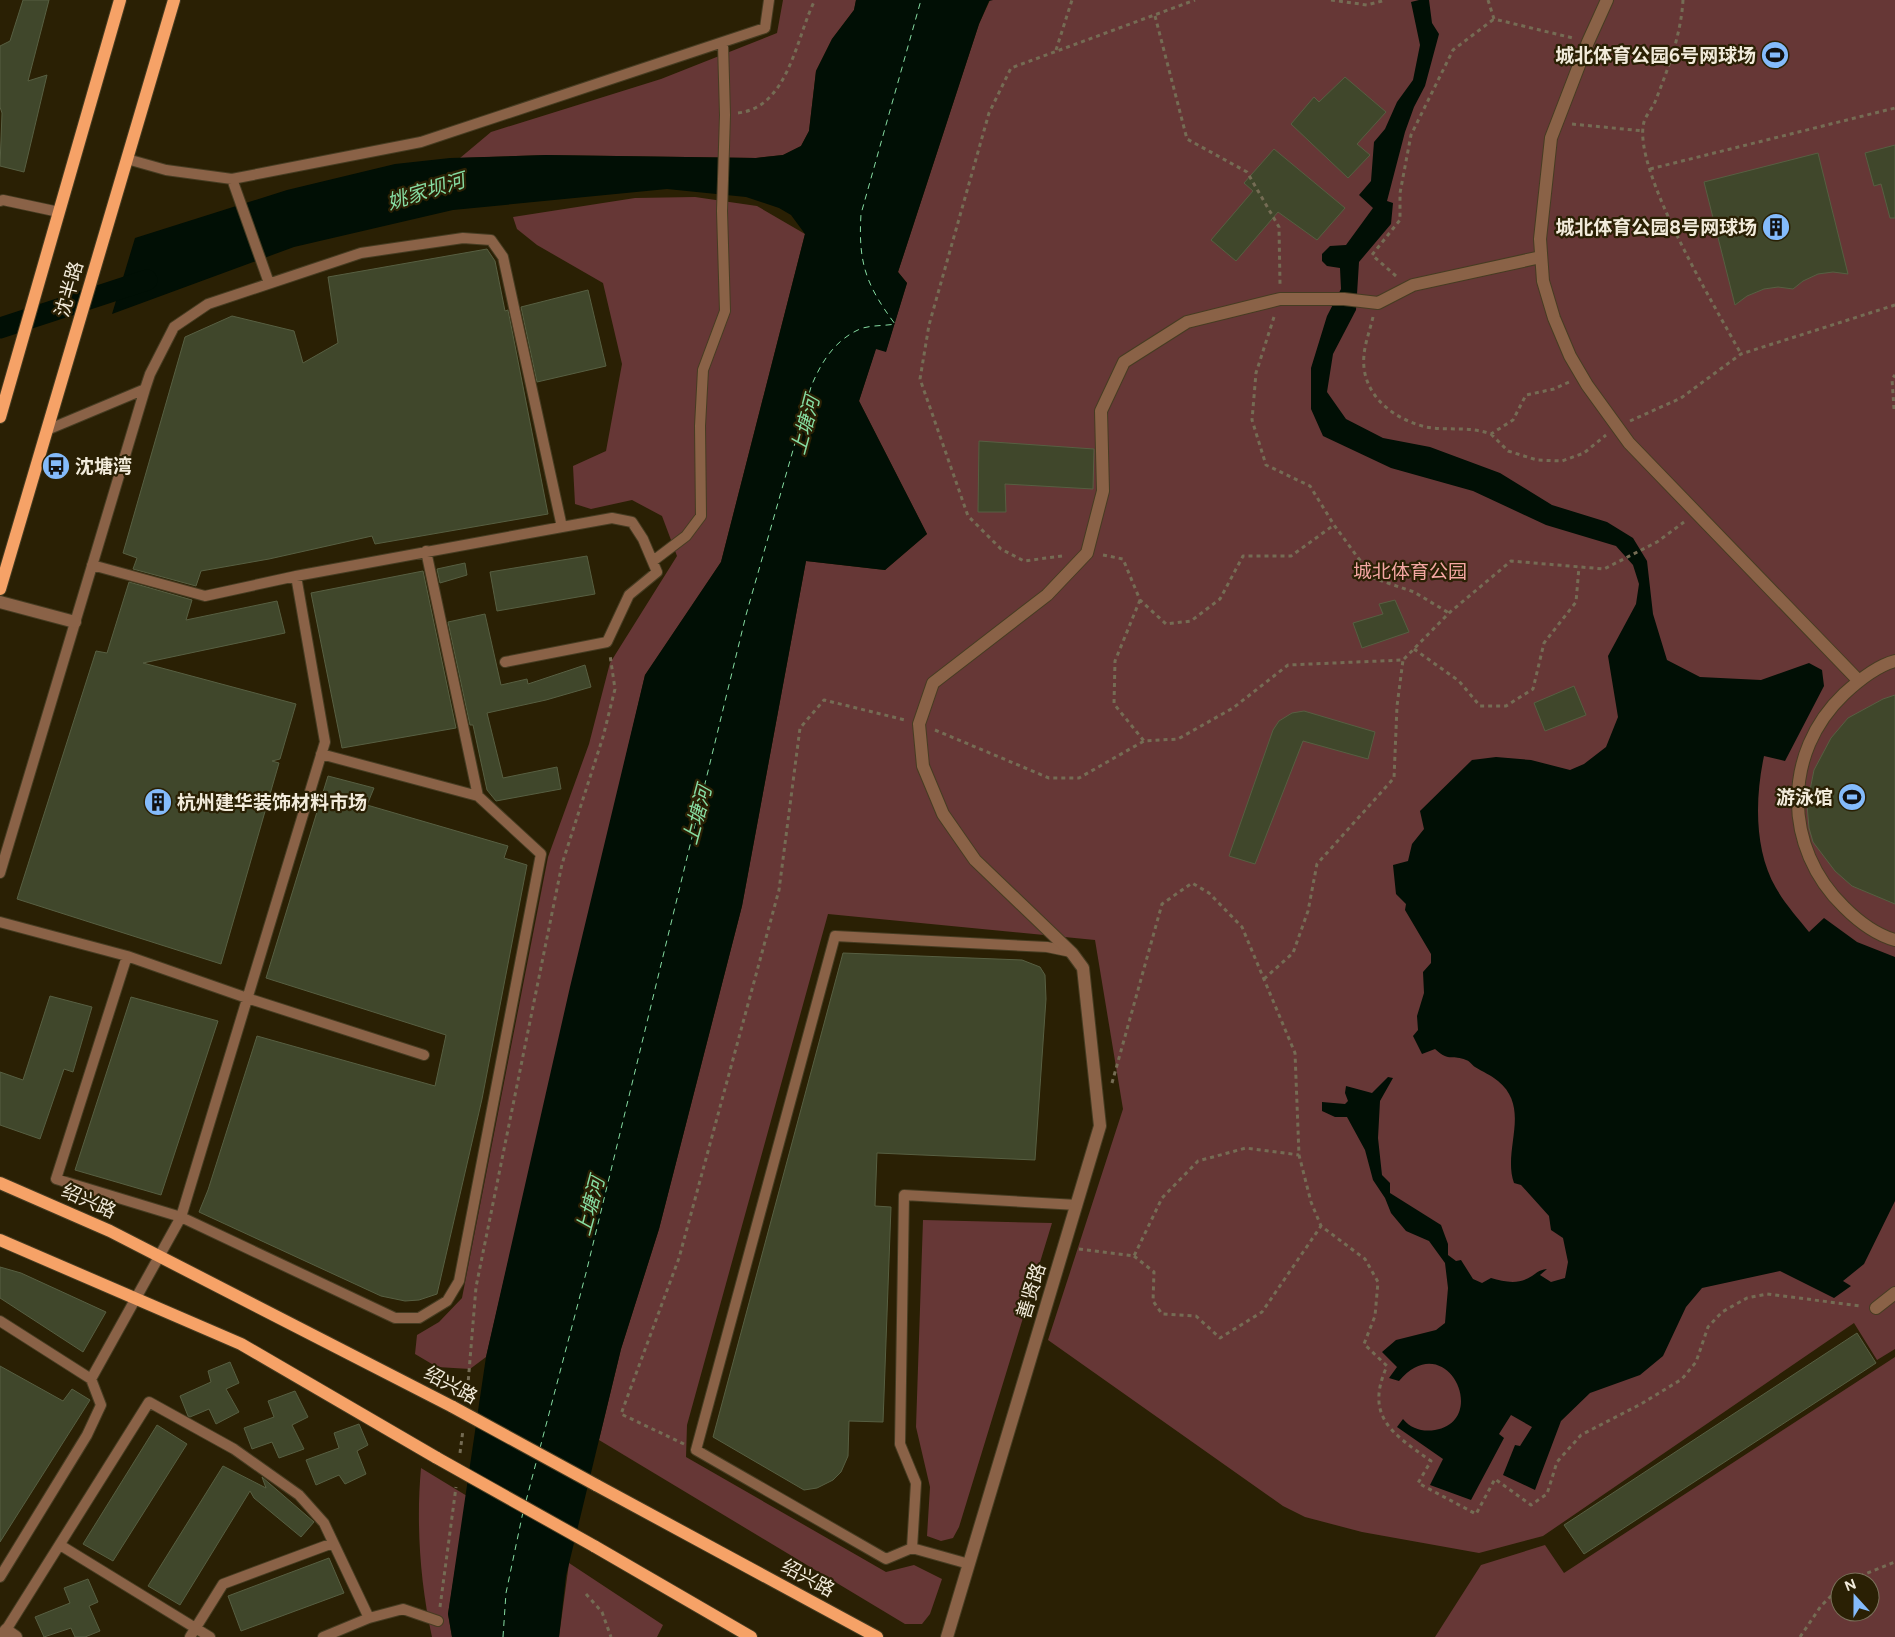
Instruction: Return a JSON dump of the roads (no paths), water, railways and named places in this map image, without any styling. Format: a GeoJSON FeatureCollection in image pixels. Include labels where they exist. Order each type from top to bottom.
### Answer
{"type":"FeatureCollection","features":[{"type":"Feature","properties":{"kind":"main road","name":"沈半路"},"geometry":{"type":"LineString","coordinates":[[0,417],[120,0]]}},
{"type":"Feature","properties":{"kind":"main road","name":"沈半路"},"geometry":{"type":"LineString","coordinates":[[0,589],[174,0]]}},
{"type":"Feature","properties":{"kind":"main road","name":"绍兴路"},"geometry":{"type":"LineString","coordinates":[[0,1183],[110,1231],[453,1407],[877,1637]]}},
{"type":"Feature","properties":{"kind":"main road"},"geometry":{"type":"LineString","coordinates":[[0,1240],[241,1344],[436,1458],[594,1546],[751,1637]]}},
{"type":"Feature","properties":{"kind":"street"},"geometry":{"type":"LineString","coordinates":[[1607,0],[1588,42],[1551,138],[1544,186],[1540,239],[1543,281],[1554,318],[1570,356],[1616,427],[1858,680]]}},
{"type":"Feature","properties":{"kind":"street","name":"善贤路"},"geometry":{"type":"LineString","coordinates":[[947,1637],[1100,1126],[1083,968],[1072,953],[975,860],[943,814],[923,766],[919,724],[934,683],[1047,595],[1088,553],[1102,491],[1101,411],[1124,362],[1187,322],[1280,299],[1344,299],[1378,303],[1412,285],[1541,258]]}},
{"type":"Feature","properties":{"kind":"street"},"geometry":{"type":"LineString","coordinates":[[0,602],[75,622]]}},
{"type":"Feature","properties":{"kind":"street"},"geometry":{"type":"LineString","coordinates":[[1895,661],[1858,680],[1830,708],[1809,742],[1799,780],[1798,820],[1809,858],[1829,892],[1857,920],[1895,940]]}},
{"type":"Feature","properties":{"kind":"street"},"geometry":{"type":"LineString","coordinates":[[1876,1308],[1895,1293]]}},
{"type":"Feature","properties":{"kind":"lane"},"geometry":{"type":"LineString","coordinates":[[127,159],[166,170],[232,179],[421,142],[723,44],[766,28],[769,0]]}},
{"type":"Feature","properties":{"kind":"lane"},"geometry":{"type":"LineString","coordinates":[[653,561],[686,536],[701,516],[700,426],[703,370],[724,311],[722,211],[725,115],[723,44]]}},
{"type":"Feature","properties":{"kind":"lane"},"geometry":{"type":"LineString","coordinates":[[232,179],[269,283]]}},
{"type":"Feature","properties":{"kind":"lane"},"geometry":{"type":"LineString","coordinates":[[0,201],[3,200],[59,212]]}},
{"type":"Feature","properties":{"kind":"lane"},"geometry":{"type":"LineString","coordinates":[[0,873],[150,374],[174,327],[208,304],[360,253],[463,238],[491,240],[503,257],[562,526]]}},
{"type":"Feature","properties":{"kind":"lane"},"geometry":{"type":"LineString","coordinates":[[47,430],[145,389]]}},
{"type":"Feature","properties":{"kind":"lane"},"geometry":{"type":"LineString","coordinates":[[92,565],[205,596],[296,576],[562,526],[612,518],[632,522],[644,539],[657,572],[629,595],[607,642],[505,662]]}},
{"type":"Feature","properties":{"kind":"lane"},"geometry":{"type":"LineString","coordinates":[[426,552],[478,796]]}},
{"type":"Feature","properties":{"kind":"lane"},"geometry":{"type":"LineString","coordinates":[[91,1379],[181,1217],[325,742],[296,576]]}},
{"type":"Feature","properties":{"kind":"lane"},"geometry":{"type":"LineString","coordinates":[[127,956],[56,1179],[181,1217],[395,1318],[418,1318],[447,1301],[458,1282],[541,854],[478,796],[321,754]]}},
{"type":"Feature","properties":{"kind":"lane"},"geometry":{"type":"LineString","coordinates":[[0,922],[127,956],[247,998],[424,1054]]}},
{"type":"Feature","properties":{"kind":"lane"},"geometry":{"type":"LineString","coordinates":[[969,1564],[912,1548],[886,1559],[696,1450],[835,936],[1047,948],[1072,953]]}},
{"type":"Feature","properties":{"kind":"lane"},"geometry":{"type":"LineString","coordinates":[[912,1548],[916,1484],[900,1444],[904,1196],[1077,1205]]}},
{"type":"Feature","properties":{"kind":"lane"},"geometry":{"type":"LineString","coordinates":[[0,1321],[91,1379],[101,1405],[87,1435],[0,1577]]}},
{"type":"Feature","properties":{"kind":"lane"},"geometry":{"type":"LineString","coordinates":[[8,1635],[60,1545],[149,1402],[234,1449],[299,1495],[324,1523],[369,1618]]}},
{"type":"Feature","properties":{"kind":"lane"},"geometry":{"type":"LineString","coordinates":[[192,1633],[223,1584],[333,1543]]}},
{"type":"Feature","properties":{"kind":"lane"},"geometry":{"type":"LineString","coordinates":[[60,1545],[192,1633],[210,1637]]}},
{"type":"Feature","properties":{"kind":"lane"},"geometry":{"type":"LineString","coordinates":[[323,1637],[369,1618],[403,1609],[438,1621]]}},
{"type":"Feature","properties":{"kind":"water","name":"上塘河"},"geometry":{"type":"Polygon","coordinates":[[[856,0],[993,0],[989,1],[979,24],[898,272],[907,283],[886,352],[876,349],[859,401],[927,534],[885,570],[806,561],[742,906],[659,1229],[621,1349],[566,1576],[559,1637],[452,1637],[448,1614],[486,1357],[570,987],[645,675],[721,562],[805,234],[791,215],[779,208],[746,197],[667,189],[453,210],[294,247],[112,314],[135,238],[287,190],[395,164],[450,158],[546,155],[756,158],[783,155],[801,146],[809,131],[816,71],[832,39],[854,10],[856,0]]]}},
{"type":"Feature","properties":{"kind":"water"},"geometry":{"type":"Polygon","coordinates":[[[1429,0],[1432,23],[1439,34],[1425,86],[1414,107],[1405,132],[1387,201],[1393,203],[1391,224],[1359,262],[1356,310],[1333,354],[1327,392],[1346,419],[1383,438],[1430,447],[1500,473],[1552,505],[1607,522],[1633,538],[1647,561],[1653,614],[1667,660],[1700,677],[1761,680],[1809,663],[1822,670],[1824,686],[1785,761],[1764,756],[1759,789],[1758,824],[1764,857],[1776,888],[1809,932],[1824,918],[1857,942],[1895,957],[1895,1201],[1864,1264],[1843,1281],[1851,1286],[1834,1298],[1780,1271],[1702,1288],[1686,1307],[1663,1356],[1640,1375],[1590,1393],[1561,1421],[1535,1490],[1503,1475],[1515,1445],[1520,1446],[1532,1427],[1511,1415],[1499,1434],[1504,1438],[1471,1500],[1430,1485],[1443,1459],[1397,1427],[1403,1419],[1413,1427],[1426,1431],[1435,1430],[1451,1423],[1460,1410],[1461,1396],[1456,1381],[1446,1370],[1432,1364],[1416,1367],[1399,1381],[1389,1378],[1397,1367],[1382,1352],[1396,1340],[1436,1330],[1445,1323],[1448,1288],[1445,1263],[1429,1241],[1406,1231],[1391,1213],[1385,1198],[1373,1180],[1365,1150],[1347,1117],[1335,1117],[1322,1111],[1322,1102],[1345,1104],[1348,1101],[1345,1093],[1346,1086],[1372,1093],[1388,1077],[1393,1078],[1380,1101],[1378,1138],[1382,1175],[1390,1183],[1390,1193],[1441,1225],[1448,1244],[1448,1255],[1456,1261],[1461,1260],[1473,1279],[1482,1283],[1491,1278],[1517,1282],[1547,1269],[1540,1275],[1551,1282],[1565,1278],[1568,1262],[1563,1238],[1551,1230],[1549,1216],[1521,1185],[1514,1183],[1511,1157],[1515,1117],[1513,1104],[1508,1092],[1498,1081],[1462,1058],[1444,1056],[1435,1049],[1422,1054],[1413,1036],[1418,1030],[1417,1016],[1424,993],[1423,972],[1431,963],[1431,954],[1405,910],[1406,904],[1396,894],[1393,865],[1408,861],[1412,844],[1424,829],[1420,811],[1472,760],[1496,757],[1531,760],[1570,770],[1584,764],[1606,747],[1618,717],[1608,656],[1636,604],[1639,584],[1633,565],[1616,546],[1546,525],[1473,491],[1391,468],[1323,436],[1311,409],[1311,368],[1327,316],[1341,289],[1340,268],[1327,266],[1322,261],[1322,254],[1330,246],[1346,245],[1373,208],[1359,195],[1371,181],[1374,142],[1385,129],[1397,102],[1413,80],[1420,45],[1411,2],[1429,0]]]}},
{"type":"Feature","properties":{"kind":"waterway","name":"姚家坝河"},"geometry":{"type":"LineString","coordinates":[[0,328],[147,280]]}},
{"type":"Feature","properties":{"kind":"place","name":"城北体育公园6号网球场"},"geometry":{"type":"Point","coordinates":[1775,55]}},
{"type":"Feature","properties":{"kind":"place","name":"城北体育公园8号网球场"},"geometry":{"type":"Point","coordinates":[1776,227]}},
{"type":"Feature","properties":{"kind":"place","name":"沈塘湾"},"geometry":{"type":"Point","coordinates":[56,466]}},
{"type":"Feature","properties":{"kind":"place","name":"游泳馆"},"geometry":{"type":"Point","coordinates":[1852,797]}},
{"type":"Feature","properties":{"kind":"place","name":"杭州建华装饰材料市场"},"geometry":{"type":"Point","coordinates":[158,802]}},
{"type":"Feature","properties":{"kind":"park label","name":"城北体育公园"},"geometry":{"type":"Point","coordinates":[1410,571]}}]}
